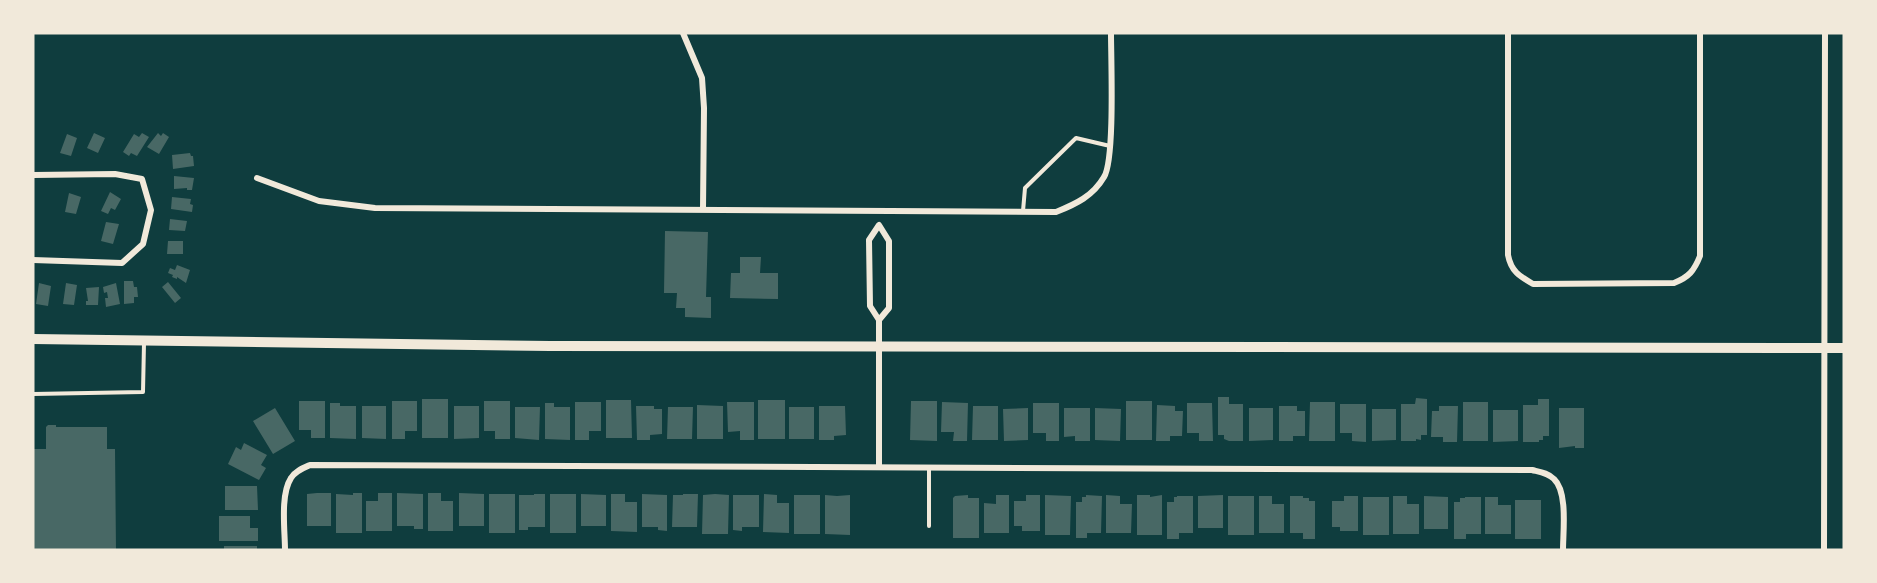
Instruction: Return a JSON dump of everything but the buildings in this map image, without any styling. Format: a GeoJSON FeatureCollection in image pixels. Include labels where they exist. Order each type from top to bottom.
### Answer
{"type":"FeatureCollection","features":[{"type":"Feature","properties":{"kind":"street"},"geometry":{"type":"LineString","coordinates":[[683,33],[702,78],[703,209]]}},
{"type":"Feature","properties":{"kind":"street"},"geometry":{"type":"LineString","coordinates":[[257,178],[319,201],[375,208],[1056,212],[1077,203],[1093,192],[1106,175],[1110,146],[1111,33]]}},
{"type":"Feature","properties":{"kind":"street"},"geometry":{"type":"LineString","coordinates":[[1508,33],[1508,255],[1511,267],[1533,284],[1674,283],[1686,278],[1694,270],[1700,256],[1700,33]]}},
{"type":"Feature","properties":{"kind":"street"},"geometry":{"type":"LineString","coordinates":[[1824,550],[1825,33]]}},
{"type":"Feature","properties":{"kind":"street"},"geometry":{"type":"LineString","coordinates":[[33,175],[115,174],[142,179],[151,210],[143,244],[122,262],[33,260]]}},
{"type":"Feature","properties":{"kind":"street"},"geometry":{"type":"LineString","coordinates":[[879,210],[879,225],[889,241],[889,308],[879,320]]}},
{"type":"Feature","properties":{"kind":"street"},"geometry":{"type":"LineString","coordinates":[[879,225],[869,240],[870,306],[879,320],[879,467]]}},
{"type":"Feature","properties":{"kind":"street"},"geometry":{"type":"LineString","coordinates":[[33,339],[550,346],[1844,348]]}},
{"type":"Feature","properties":{"kind":"street"},"geometry":{"type":"LineString","coordinates":[[285,550],[285,494],[290,479],[297,471],[310,465],[1532,470],[1547,474],[1556,480],[1563,493],[1563,550]]}},
{"type":"Feature","properties":{"kind":"lane"},"geometry":{"type":"LineString","coordinates":[[1023,211],[1025,189],[1076,138],[1110,146]]}},
{"type":"Feature","properties":{"kind":"lane"},"geometry":{"type":"LineString","coordinates":[[33,394],[143,392],[144,340]]}},
{"type":"Feature","properties":{"kind":"lane"},"geometry":{"type":"LineString","coordinates":[[929,467],[929,526]]}}]}
